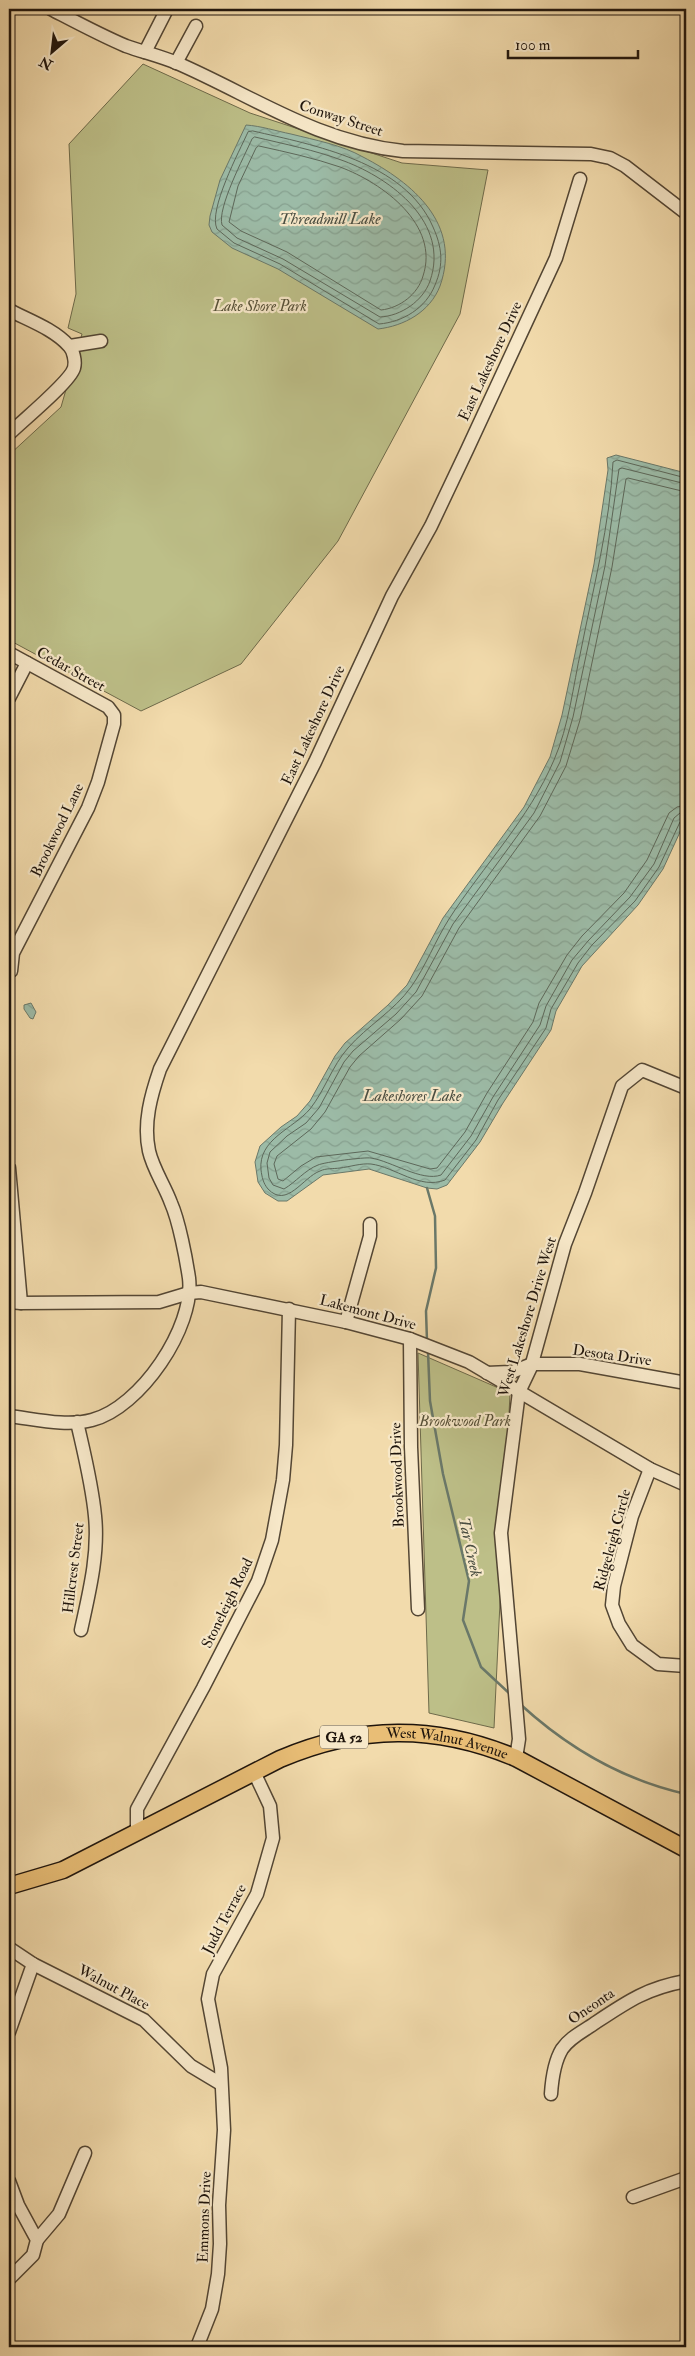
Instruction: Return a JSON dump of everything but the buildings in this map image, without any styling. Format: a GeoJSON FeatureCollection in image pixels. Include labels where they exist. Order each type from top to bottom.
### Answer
{"type":"FeatureCollection","features":[{"type":"Feature","properties":{"kind":"main road","name":"West Walnut Avenue"},"geometry":{"type":"LineString","coordinates":[[9,1886],[63,1870],[254,1772],[306,1748],[343,1737],[376,1733],[412,1732],[453,1738],[490,1748],[516,1758],[686,1849]]}},
{"type":"Feature","properties":{"kind":"street","name":"Conway Street"},"geometry":{"type":"LineString","coordinates":[[51,9],[112,40],[176,63],[307,127],[377,149],[590,154],[610,158],[625,166],[686,213]]}},
{"type":"Feature","properties":{"kind":"street"},"geometry":{"type":"LineString","coordinates":[[145,52],[167,9]]}},
{"type":"Feature","properties":{"kind":"street"},"geometry":{"type":"LineString","coordinates":[[176,63],[196,26]]}},
{"type":"Feature","properties":{"kind":"street","name":"East Lakeshore Drive"},"geometry":{"type":"LineString","coordinates":[[189,1293],[189,1278],[172,1205],[149,1151],[148,1107],[160,1069],[315,762],[392,596],[431,526],[467,450],[556,258],[580,179]]}},
{"type":"Feature","properties":{"kind":"street"},"geometry":{"type":"LineString","coordinates":[[9,310],[54,334],[70,346],[74,356],[74,368],[53,394],[9,434]]}},
{"type":"Feature","properties":{"kind":"street"},"geometry":{"type":"LineString","coordinates":[[70,346],[101,342]]}},
{"type":"Feature","properties":{"kind":"street","name":"Cedar Street"},"geometry":{"type":"LineString","coordinates":[[9,653],[108,707],[114,715]]}},
{"type":"Feature","properties":{"kind":"street"},"geometry":{"type":"LineString","coordinates":[[9,698],[27,664]]}},
{"type":"Feature","properties":{"kind":"street","name":"Brookwood Lane"},"geometry":{"type":"LineString","coordinates":[[11,971],[13,953],[88,808],[98,782],[114,724],[114,715]]}},
{"type":"Feature","properties":{"kind":"street","name":"West Lakeshore Drive West"},"geometry":{"type":"LineString","coordinates":[[516,1758],[519,1739],[501,1533],[519,1392],[532,1364],[565,1244],[585,1193],[622,1086],[642,1070],[686,1088]]}},
{"type":"Feature","properties":{"kind":"street"},"geometry":{"type":"LineString","coordinates":[[9,1168],[15,1302]]}},
{"type":"Feature","properties":{"kind":"street"},"geometry":{"type":"LineString","coordinates":[[346,1322],[370,1236],[370,1224]]}},
{"type":"Feature","properties":{"kind":"street","name":"Lakemont Drive"},"geometry":{"type":"LineString","coordinates":[[15,1302],[159,1302],[189,1293],[201,1292],[346,1322],[410,1339],[469,1362],[650,1469],[686,1486]]}},
{"type":"Feature","properties":{"kind":"street"},"geometry":{"type":"LineString","coordinates":[[9,1416],[77,1422],[92,1420],[112,1413],[128,1401],[147,1381],[160,1362],[186,1308],[189,1293]]}},
{"type":"Feature","properties":{"kind":"street","name":"Stoneleigh Road"},"geometry":{"type":"LineString","coordinates":[[137,1833],[137,1809],[254,1588],[272,1540],[283,1480],[286,1445],[288,1309]]}},
{"type":"Feature","properties":{"kind":"street","name":"Brookwood Drive"},"geometry":{"type":"LineString","coordinates":[[410,1339],[411,1447],[418,1609]]}},
{"type":"Feature","properties":{"kind":"street","name":"Desota Drive"},"geometry":{"type":"LineString","coordinates":[[487,1373],[512,1372],[532,1364],[580,1364],[686,1383]]}},
{"type":"Feature","properties":{"kind":"street","name":"Hillcrest Street"},"geometry":{"type":"LineString","coordinates":[[77,1422],[96,1517],[96,1539],[81,1630]]}},
{"type":"Feature","properties":{"kind":"street","name":"Ridgeleigh Circle"},"geometry":{"type":"LineString","coordinates":[[650,1469],[632,1516],[614,1586],[612,1605],[619,1624],[632,1645],[658,1664],[686,1666]]}},
{"type":"Feature","properties":{"kind":"street","name":"Judd Terrace"},"geometry":{"type":"LineString","coordinates":[[221,2084],[221,2068],[208,1999],[213,1974],[257,1894],[272,1838],[270,1806],[254,1772]]}},
{"type":"Feature","properties":{"kind":"street","name":"Walnut Place"},"geometry":{"type":"LineString","coordinates":[[9,1948],[33,1964],[144,2020],[191,2066],[221,2084]]}},
{"type":"Feature","properties":{"kind":"street"},"geometry":{"type":"LineString","coordinates":[[9,2032],[33,1964]]}},
{"type":"Feature","properties":{"kind":"street","name":"Oneonta"},"geometry":{"type":"LineString","coordinates":[[551,2094],[556,2061],[562,2048],[575,2035],[624,2002],[655,1988],[686,1981]]}},
{"type":"Feature","properties":{"kind":"street","name":"Emmons Drive"},"geometry":{"type":"LineString","coordinates":[[197,2347],[209,2321],[218,2274],[224,2130],[221,2084]]}},
{"type":"Feature","properties":{"kind":"street"},"geometry":{"type":"LineString","coordinates":[[9,2279],[33,2255],[37,2240],[59,2214],[85,2153]]}},
{"type":"Feature","properties":{"kind":"street"},"geometry":{"type":"LineString","coordinates":[[633,2197],[686,2178]]}},
{"type":"Feature","properties":{"kind":"street"},"geometry":{"type":"LineString","coordinates":[[9,2181],[18,2205],[37,2240]]}},
{"type":"Feature","properties":{"kind":"green space","name":"Lake Shore Park"},"geometry":{"type":"Polygon","coordinates":[[[143,64],[250,113],[402,163],[488,170],[460,314],[338,541],[241,664],[141,711],[9,640],[9,455],[61,407],[82,334],[68,328],[76,294],[69,144],[143,64]]]}},
{"type":"Feature","properties":{"kind":"green space","name":"Brookwood Park"},"geometry":{"type":"Polygon","coordinates":[[[418,1353],[510,1393],[494,1728],[429,1713],[418,1353]]]}},
{"type":"Feature","properties":{"kind":"water","name":"Threadmill Lake"},"geometry":{"type":"Polygon","coordinates":[[[246,125],[309,138],[346,149],[382,167],[415,193],[428,208],[438,225],[444,243],[445,264],[440,286],[436,295],[423,310],[397,325],[378,329],[278,269],[232,248],[212,232],[209,225],[210,216],[220,180],[246,125]]]}},
{"type":"Feature","properties":{"kind":"water","name":"Lakeshores Lake"},"geometry":{"type":"Polygon","coordinates":[[[616,455],[686,473],[686,819],[663,869],[638,905],[582,966],[556,1011],[551,1030],[480,1142],[447,1185],[437,1189],[427,1188],[369,1169],[323,1175],[287,1201],[278,1201],[265,1193],[258,1182],[255,1162],[260,1146],[281,1127],[297,1116],[310,1101],[335,1056],[345,1043],[388,1005],[407,985],[443,918],[524,807],[550,757],[562,715],[594,564],[608,470],[607,458],[616,455]]]}},
{"type":"Feature","properties":{"kind":"water"},"geometry":{"type":"Polygon","coordinates":[[[31,1003],[36,1012],[33,1019],[30,1018],[24,1009],[24,1005],[31,1003]]]}},
{"type":"Feature","properties":{"kind":"waterway","name":"Tar Creek"},"geometry":{"type":"LineString","coordinates":[[427,1188],[435,1216],[436,1268],[426,1311],[427,1341]]}},
{"type":"Feature","properties":{"kind":"waterway","name":"Tar Creek"},"geometry":{"type":"LineString","coordinates":[[428,1352],[430,1401],[443,1474],[469,1581],[463,1620],[481,1667],[511,1695]]}},
{"type":"Feature","properties":{"kind":"waterway","name":"Tar Creek"},"geometry":{"type":"LineString","coordinates":[[520,1704],[557,1735],[597,1760],[640,1780],[686,1794]]}}]}
